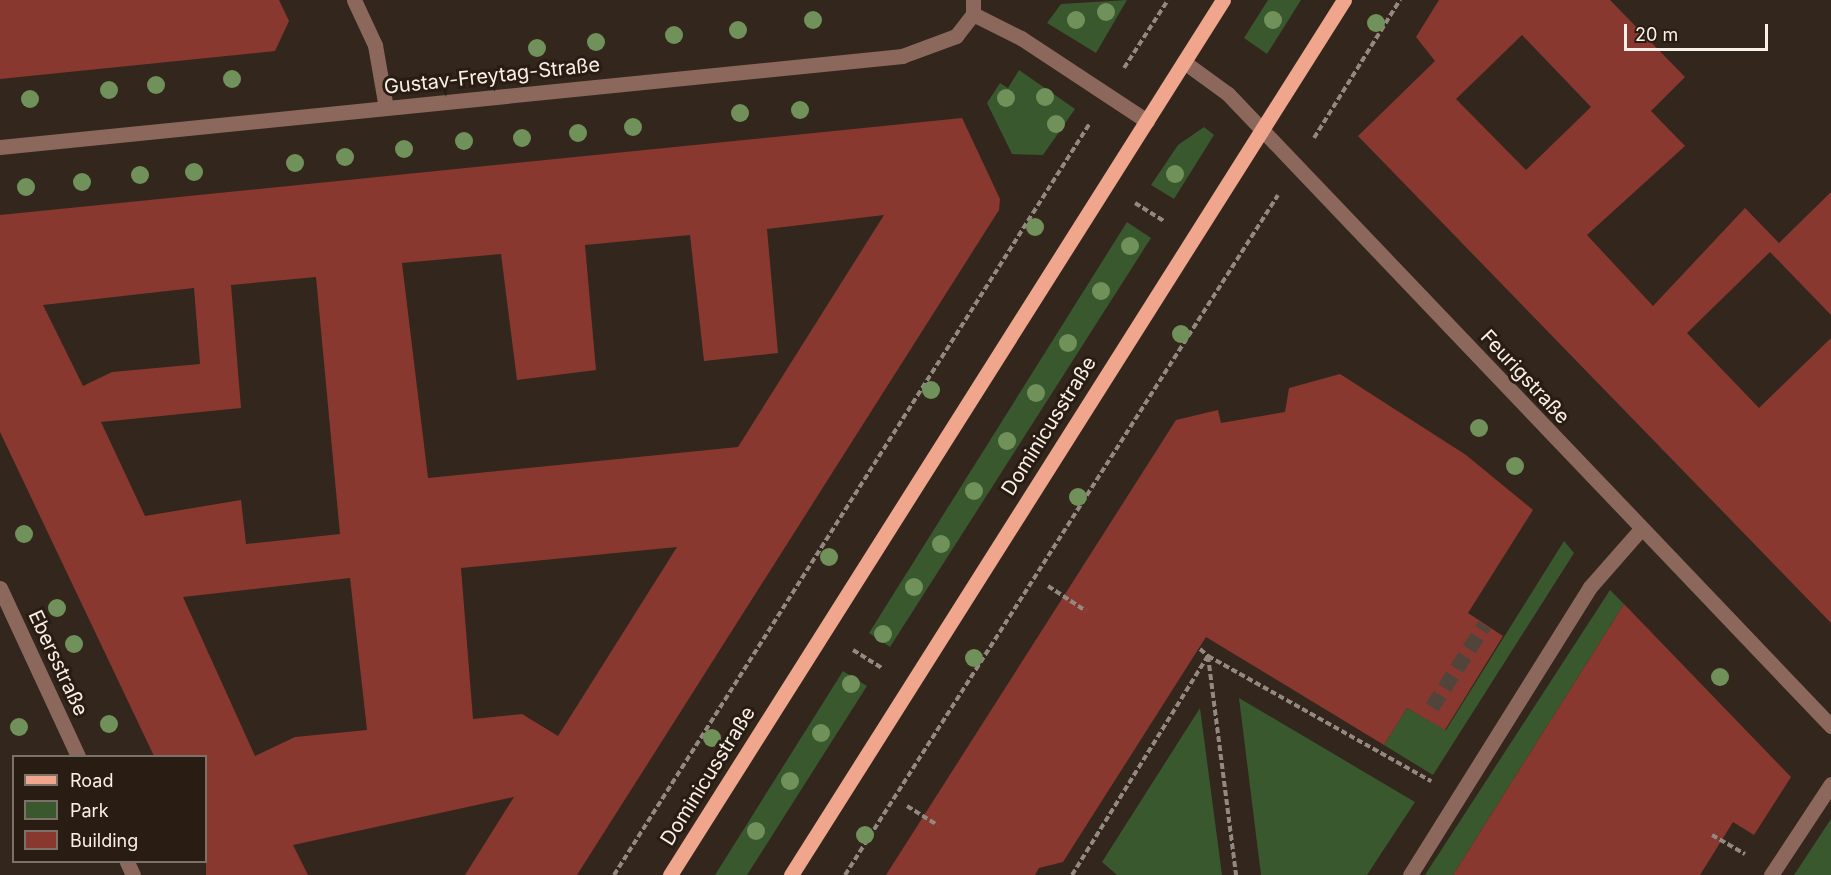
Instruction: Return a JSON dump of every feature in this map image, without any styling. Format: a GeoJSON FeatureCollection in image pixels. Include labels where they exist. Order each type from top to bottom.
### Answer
{"type":"FeatureCollection","features":[{"type":"Feature","properties":{"kind":"main road","name":"Dominicusstraße"},"geometry":{"type":"LineString","coordinates":[[670,875],[1223,0]]}},
{"type":"Feature","properties":{"kind":"main road","name":"Dominicusstraße"},"geometry":{"type":"LineString","coordinates":[[791,875],[1344,0]]}},
{"type":"Feature","properties":{"kind":"street"},"geometry":{"type":"LineString","coordinates":[[354,0],[375,45],[386,108]]}},
{"type":"Feature","properties":{"kind":"street"},"geometry":{"type":"LineString","coordinates":[[973,7],[1147,121]]}},
{"type":"Feature","properties":{"kind":"street","name":"Gustav-Freytag-Straße"},"geometry":{"type":"LineString","coordinates":[[0,147],[902,56],[956,36],[973,7]]}},
{"type":"Feature","properties":{"kind":"street","name":"Feurigstraße"},"geometry":{"type":"LineString","coordinates":[[1184,62],[1228,94],[1640,530],[1831,726]]}},
{"type":"Feature","properties":{"kind":"street"},"geometry":{"type":"LineString","coordinates":[[1410,875],[1590,587],[1640,530]]}},
{"type":"Feature","properties":{"kind":"street","name":"Ebersstraße"},"geometry":{"type":"LineString","coordinates":[[0,588],[78,755]]}},
{"type":"Feature","properties":{"kind":"street"},"geometry":{"type":"LineString","coordinates":[[1771,875],[1831,784]]}},
{"type":"Feature","properties":{"kind":"path"},"geometry":{"type":"LineString","coordinates":[[1123,69],[1168,0]]}},
{"type":"Feature","properties":{"kind":"path"},"geometry":{"type":"LineString","coordinates":[[1310,143],[1400,0]]}},
{"type":"Feature","properties":{"kind":"path"},"geometry":{"type":"LineString","coordinates":[[614,875],[1095,116]]}},
{"type":"Feature","properties":{"kind":"path"},"geometry":{"type":"LineString","coordinates":[[845,875],[1278,195]]}},
{"type":"Feature","properties":{"kind":"path"},"geometry":{"type":"LineString","coordinates":[[1135,203],[1164,221]]}},
{"type":"Feature","properties":{"kind":"path"},"geometry":{"type":"LineString","coordinates":[[1048,586],[1086,610]]}},
{"type":"Feature","properties":{"kind":"path"},"geometry":{"type":"LineString","coordinates":[[852,649],[882,668]]}},
{"type":"Feature","properties":{"kind":"path"},"geometry":{"type":"LineString","coordinates":[[1200,649],[1208,656],[1460,798]]}},
{"type":"Feature","properties":{"kind":"path"},"geometry":{"type":"LineString","coordinates":[[1072,875],[1208,656]]}},
{"type":"Feature","properties":{"kind":"path"},"geometry":{"type":"LineString","coordinates":[[1208,656],[1236,875]]}},
{"type":"Feature","properties":{"kind":"path"},"geometry":{"type":"LineString","coordinates":[[908,806],[937,825]]}},
{"type":"Feature","properties":{"kind":"green space"},"geometry":{"type":"Polygon","coordinates":[[[1127,0],[1096,53],[1047,23],[1061,4],[1127,0]]]}},
{"type":"Feature","properties":{"kind":"green space"},"geometry":{"type":"Polygon","coordinates":[[[1268,0],[1301,0],[1267,54],[1244,38],[1268,0]]]}},
{"type":"Feature","properties":{"kind":"green space"},"geometry":{"type":"Polygon","coordinates":[[[1019,70],[1075,109],[1043,155],[1012,154],[987,103],[1000,83],[1008,88],[1019,70]]]}},
{"type":"Feature","properties":{"kind":"green space"},"geometry":{"type":"Polygon","coordinates":[[[1204,127],[1214,135],[1174,199],[1151,185],[1178,145],[1204,127]]]}},
{"type":"Feature","properties":{"kind":"green space"},"geometry":{"type":"Polygon","coordinates":[[[1127,222],[1151,238],[890,647],[869,633],[1127,222]]]}},
{"type":"Feature","properties":{"kind":"green space"},"geometry":{"type":"Polygon","coordinates":[[[1564,541],[1574,553],[1433,775],[1384,745],[1407,708],[1446,730],[1564,541]]]}},
{"type":"Feature","properties":{"kind":"green space"},"geometry":{"type":"Polygon","coordinates":[[[1610,590],[1624,604],[1453,875],[1425,875],[1610,590]]]}},
{"type":"Feature","properties":{"kind":"green space"},"geometry":{"type":"Polygon","coordinates":[[[843,671],[867,686],[747,875],[715,875],[843,671]]]}},
{"type":"Feature","properties":{"kind":"green space"},"geometry":{"type":"Polygon","coordinates":[[[1239,698],[1415,802],[1367,875],[1261,875],[1239,698]]]}},
{"type":"Feature","properties":{"kind":"green space"},"geometry":{"type":"Polygon","coordinates":[[[1200,708],[1222,875],[1117,875],[1102,862],[1200,708]]]}},
{"type":"Feature","properties":{"kind":"green space"},"geometry":{"type":"Polygon","coordinates":[[[1831,819],[1831,875],[1794,875],[1831,819]]]}},
{"type":"Feature","properties":{"kind":"building"},"geometry":{"type":"Polygon","coordinates":[[[0,0],[279,0],[289,21],[275,51],[0,79],[0,0]]]}},
{"type":"Feature","properties":{"kind":"building"},"geometry":{"type":"Polygon","coordinates":[[[1439,0],[1610,0],[1685,77],[1651,111],[1685,146],[1587,235],[1653,306],[1745,208],[1779,243],[1831,192],[1831,315],[1770,252],[1687,333],[1759,408],[1831,338],[1831,623],[1358,136],[1435,61],[1416,37],[1439,0]],[[1522,35],[1456,99],[1526,170],[1591,107],[1522,35]]]}},
{"type":"Feature","properties":{"kind":"building"},"geometry":{"type":"Polygon","coordinates":[[[962,118],[1000,199],[999,210],[577,875],[465,875],[514,797],[293,845],[308,875],[206,875],[207,755],[154,755],[0,432],[0,215],[962,118]],[[884,215],[767,229],[778,353],[704,361],[690,235],[585,245],[596,370],[517,380],[501,254],[402,263],[428,478],[738,447],[884,215]],[[316,277],[231,285],[241,408],[101,422],[145,516],[241,500],[246,544],[340,534],[316,277]],[[194,288],[43,305],[83,386],[112,372],[200,364],[194,288]],[[677,547],[461,568],[473,719],[522,714],[558,736],[677,547]],[[350,578],[183,597],[255,756],[295,737],[367,730],[350,578]]]}},
{"type":"Feature","properties":{"kind":"building"},"geometry":{"type":"Polygon","coordinates":[[[1340,374],[1466,455],[1533,510],[1468,613],[1503,636],[1445,730],[1407,708],[1384,745],[1206,637],[1063,862],[1039,868],[1035,875],[886,875],[1176,420],[1218,410],[1221,423],[1285,412],[1289,388],[1340,374]]]}},
{"type":"Feature","properties":{"kind":"building"},"geometry":{"type":"Polygon","coordinates":[[[1624,604],[1791,777],[1754,835],[1733,822],[1700,875],[1453,875],[1624,604]]]}},
{"type":"Feature","properties":{"kind":"tunnel"},"geometry":{"type":"LineString","coordinates":[[1432,707],[1485,624]]}}]}
